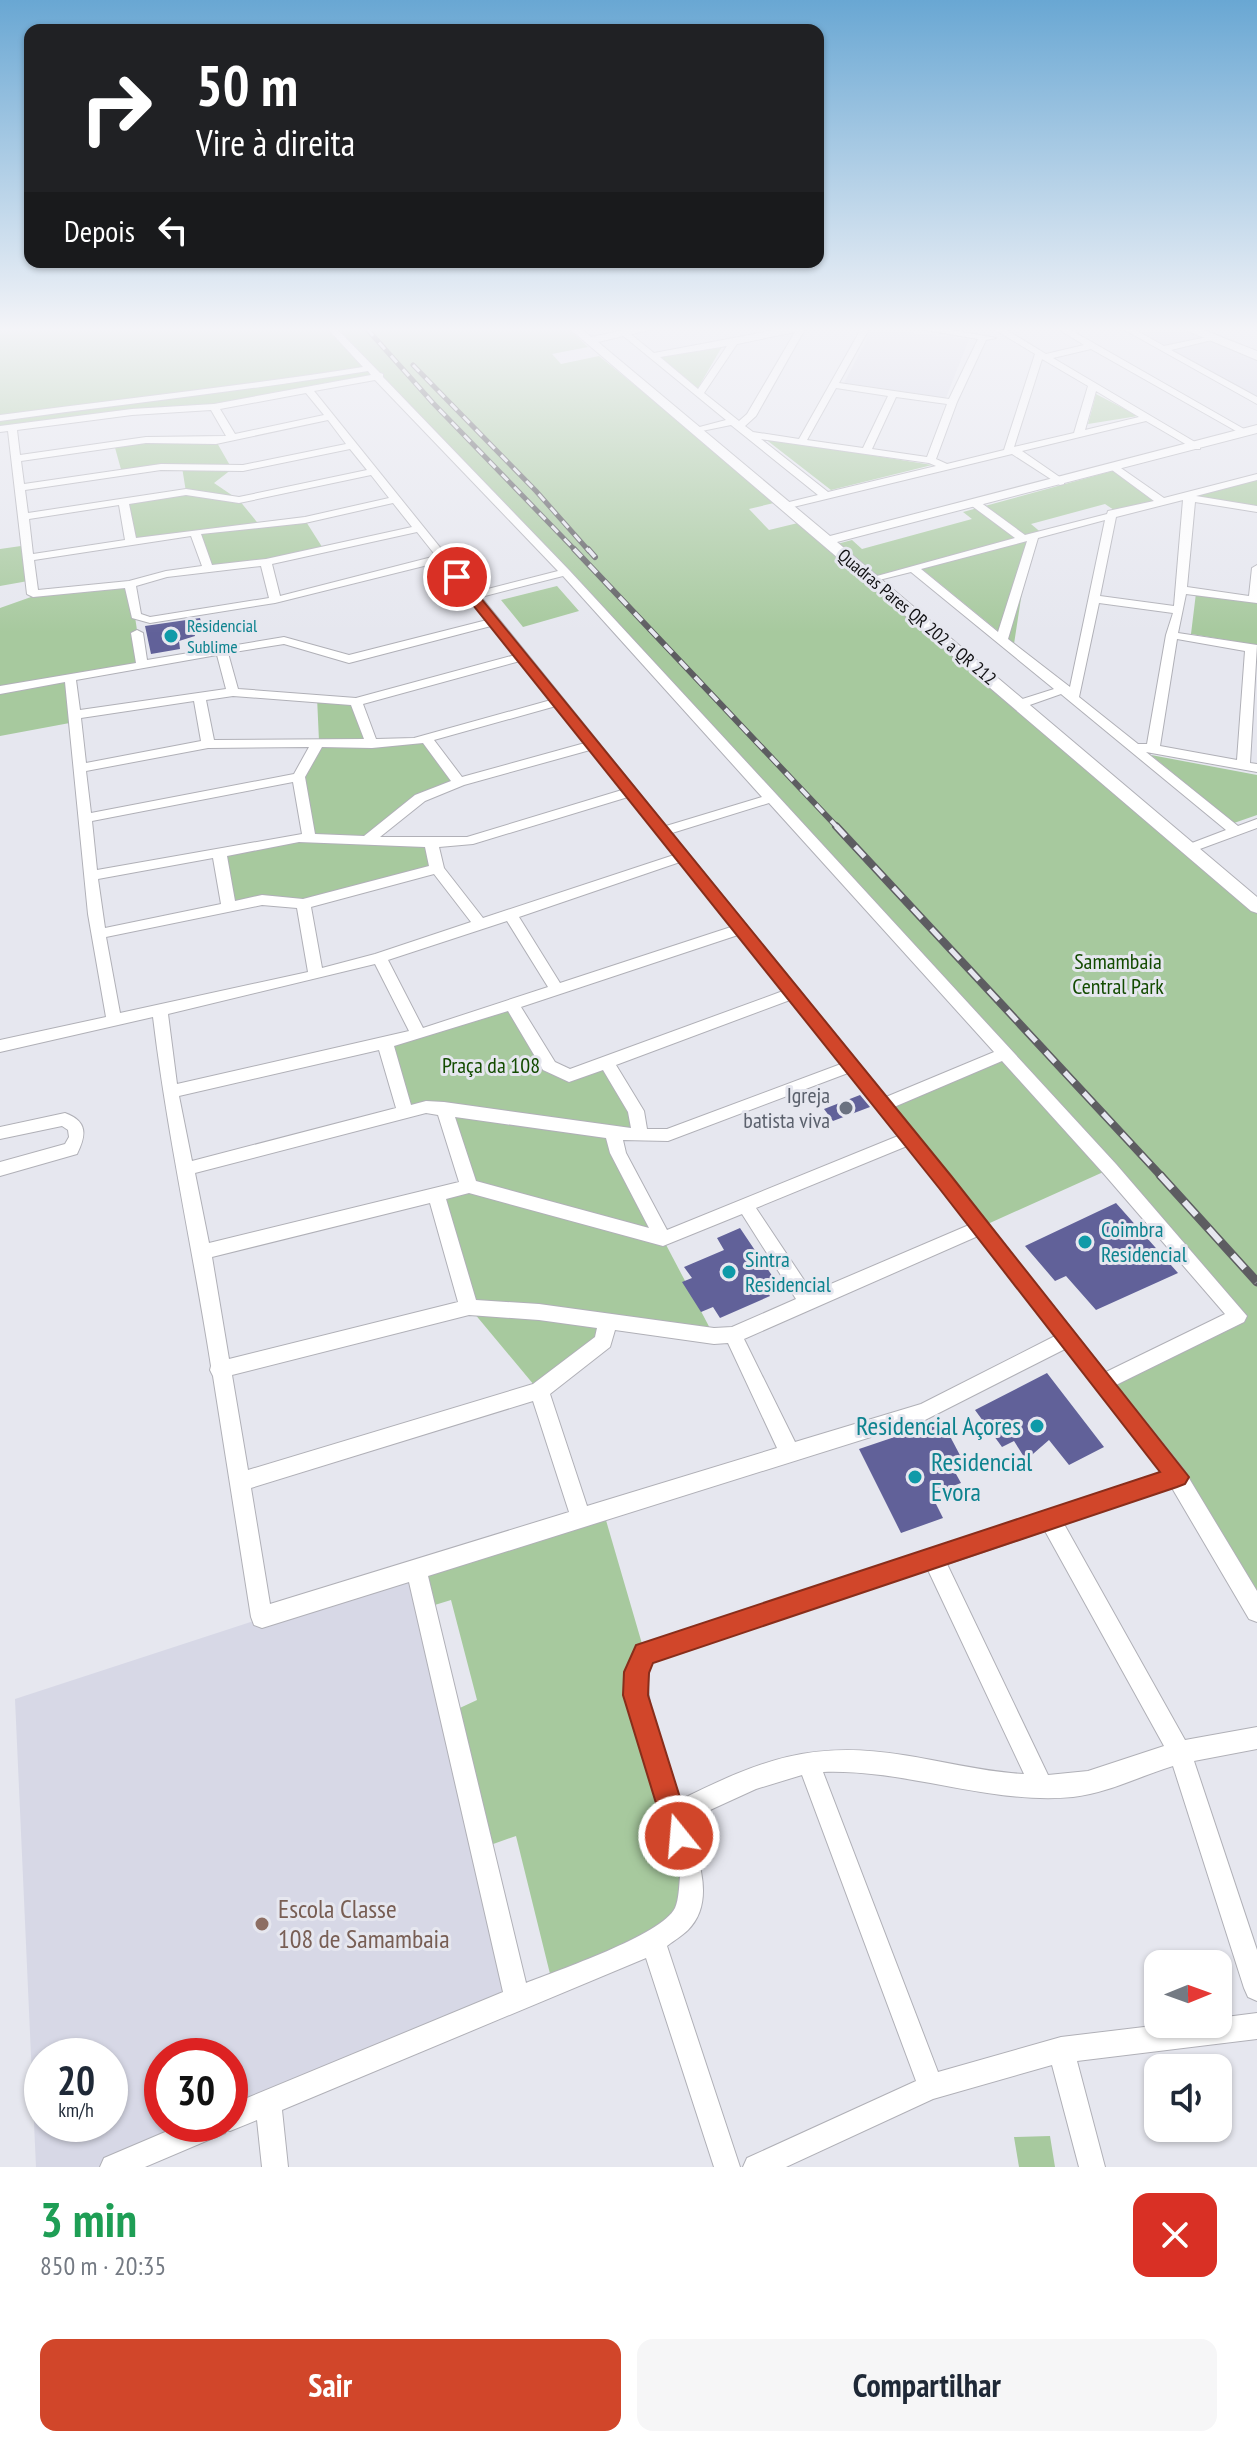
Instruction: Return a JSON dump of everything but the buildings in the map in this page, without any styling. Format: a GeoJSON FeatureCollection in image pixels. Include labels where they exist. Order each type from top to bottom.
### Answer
{"type":"FeatureCollection","features":[{"type":"Feature","properties":{"kind":"street"},"geometry":{"type":"LineString","coordinates":[[7,430],[15,459],[33,594],[130,584],[208,568],[266,562],[315,535],[396,499]]}},
{"type":"Feature","properties":{"kind":"street"},"geometry":{"type":"LineString","coordinates":[[136,430],[138,441]]}},
{"type":"Feature","properties":{"kind":"street"},"geometry":{"type":"LineString","coordinates":[[227,430],[232,438]]}},
{"type":"Feature","properties":{"kind":"street"},"geometry":{"type":"LineString","coordinates":[[232,438],[269,430]]}},
{"type":"Feature","properties":{"kind":"street"},"geometry":{"type":"LineString","coordinates":[[341,430],[1104,1382],[1177,1477],[1257,1611]]}},
{"type":"Feature","properties":{"kind":"street"},"geometry":{"type":"LineString","coordinates":[[431,430],[772,798],[1238,1316],[1104,1382]]}},
{"type":"Feature","properties":{"kind":"street"},"geometry":{"type":"LineString","coordinates":[[695,431],[700,430]]}},
{"type":"Feature","properties":{"kind":"street"},"geometry":{"type":"LineString","coordinates":[[747,430],[826,496]]}},
{"type":"Feature","properties":{"kind":"street"},"geometry":{"type":"LineString","coordinates":[[802,441],[808,430]]}},
{"type":"Feature","properties":{"kind":"street"},"geometry":{"type":"LineString","coordinates":[[866,451],[876,430]]}},
{"type":"Feature","properties":{"kind":"street"},"geometry":{"type":"LineString","coordinates":[[931,460],[942,430]]}},
{"type":"Feature","properties":{"kind":"street"},"geometry":{"type":"LineString","coordinates":[[1011,452],[1018,430]]}},
{"type":"Feature","properties":{"kind":"street"},"geometry":{"type":"LineString","coordinates":[[1078,436],[1080,430]]}},
{"type":"Feature","properties":{"kind":"street"},"geometry":{"type":"LineString","coordinates":[[785,506],[1100,430]]}},
{"type":"Feature","properties":{"kind":"street"},"geometry":{"type":"LineString","coordinates":[[1167,430],[1197,447]]}},
{"type":"Feature","properties":{"kind":"street","name":"Quadras Pares QR 202 a QR 212"},"geometry":{"type":"LineString","coordinates":[[695,431],[1257,907]]}},
{"type":"Feature","properties":{"kind":"street"},"geometry":{"type":"LineString","coordinates":[[826,541],[1252,431]]}},
{"type":"Feature","properties":{"kind":"street"},"geometry":{"type":"LineString","coordinates":[[753,435],[931,460],[946,467]]}},
{"type":"Feature","properties":{"kind":"street"},"geometry":{"type":"LineString","coordinates":[[15,459],[171,438],[224,455]]}},
{"type":"Feature","properties":{"kind":"street"},"geometry":{"type":"LineString","coordinates":[[224,455],[232,438]]}},
{"type":"Feature","properties":{"kind":"street"},"geometry":{"type":"LineString","coordinates":[[114,444],[122,473]]}},
{"type":"Feature","properties":{"kind":"street"},"geometry":{"type":"LineString","coordinates":[[16,482],[181,467],[224,455],[353,445]]}},
{"type":"Feature","properties":{"kind":"street"},"geometry":{"type":"LineString","coordinates":[[1011,452],[1060,482]]}},
{"type":"Feature","properties":{"kind":"street"},"geometry":{"type":"LineString","coordinates":[[181,467],[186,492]]}},
{"type":"Feature","properties":{"kind":"street"},"geometry":{"type":"LineString","coordinates":[[1115,468],[1161,501]]}},
{"type":"Feature","properties":{"kind":"street"},"geometry":{"type":"LineString","coordinates":[[23,517],[186,492],[239,500],[374,471]]}},
{"type":"Feature","properties":{"kind":"street"},"geometry":{"type":"LineString","coordinates":[[871,579],[1257,477]]}},
{"type":"Feature","properties":{"kind":"street"},"geometry":{"type":"LineString","coordinates":[[1184,498],[1257,509]]}},
{"type":"Feature","properties":{"kind":"street"},"geometry":{"type":"LineString","coordinates":[[1153,748],[1182,590],[1184,498]]}},
{"type":"Feature","properties":{"kind":"street"},"geometry":{"type":"LineString","coordinates":[[239,500],[260,527]]}},
{"type":"Feature","properties":{"kind":"street"},"geometry":{"type":"LineString","coordinates":[[123,502],[131,541]]}},
{"type":"Feature","properties":{"kind":"street"},"geometry":{"type":"LineString","coordinates":[[976,504],[1028,536]]}},
{"type":"Feature","properties":{"kind":"street"},"geometry":{"type":"LineString","coordinates":[[1070,692],[1096,599],[1112,513]]}},
{"type":"Feature","properties":{"kind":"street"},"geometry":{"type":"LineString","coordinates":[[28,558],[195,532],[260,527],[315,535],[420,528]]}},
{"type":"Feature","properties":{"kind":"street"},"geometry":{"type":"LineString","coordinates":[[195,532],[208,568]]}},
{"type":"Feature","properties":{"kind":"street"},"geometry":{"type":"LineString","coordinates":[[1002,639],[1028,536]]}},
{"type":"Feature","properties":{"kind":"street"},"geometry":{"type":"LineString","coordinates":[[130,584],[136,616],[142,620],[275,600],[442,558]]}},
{"type":"Feature","properties":{"kind":"street"},"geometry":{"type":"LineString","coordinates":[[266,562],[275,600]]}},
{"type":"Feature","properties":{"kind":"street"},"geometry":{"type":"LineString","coordinates":[[913,568],[1070,692],[1236,831]]}},
{"type":"Feature","properties":{"kind":"street"},"geometry":{"type":"LineString","coordinates":[[1182,590],[1256,600],[1257,568]]}},
{"type":"Feature","properties":{"kind":"street"},"geometry":{"type":"LineString","coordinates":[[473,596],[565,572]]}},
{"type":"Feature","properties":{"kind":"street"},"geometry":{"type":"LineString","coordinates":[[1096,599],[1179,610]]}},
{"type":"Feature","properties":{"kind":"street"},"geometry":{"type":"LineString","coordinates":[[0,690],[284,640],[349,659],[492,622]]}},
{"type":"Feature","properties":{"kind":"street"},"geometry":{"type":"LineString","coordinates":[[137,633],[142,663]]}},
{"type":"Feature","properties":{"kind":"street"},"geometry":{"type":"LineString","coordinates":[[1133,746],[1250,767],[1254,649],[1172,635]]}},
{"type":"Feature","properties":{"kind":"street"},"geometry":{"type":"LineString","coordinates":[[221,650],[233,692]]}},
{"type":"Feature","properties":{"kind":"street"},"geometry":{"type":"LineString","coordinates":[[74,715],[233,692],[356,702],[521,657]]}},
{"type":"Feature","properties":{"kind":"street"},"geometry":{"type":"LineString","coordinates":[[70,676],[99,934],[114,1020]]}},
{"type":"Feature","properties":{"kind":"street"},"geometry":{"type":"LineString","coordinates":[[1020,704],[1070,692]]}},
{"type":"Feature","properties":{"kind":"street"},"geometry":{"type":"LineString","coordinates":[[199,696],[208,744]]}},
{"type":"Feature","properties":{"kind":"street"},"geometry":{"type":"LineString","coordinates":[[356,702],[372,744]]}},
{"type":"Feature","properties":{"kind":"street"},"geometry":{"type":"LineString","coordinates":[[80,768],[208,744],[319,741],[402,744],[558,702]]}},
{"type":"Feature","properties":{"kind":"street"},"geometry":{"type":"LineString","coordinates":[[426,739],[459,782]]}},
{"type":"Feature","properties":{"kind":"street"},"geometry":{"type":"LineString","coordinates":[[309,837],[299,777],[319,741]]}},
{"type":"Feature","properties":{"kind":"street"},"geometry":{"type":"LineString","coordinates":[[366,841],[420,798],[459,782],[593,745]]}},
{"type":"Feature","properties":{"kind":"street"},"geometry":{"type":"LineString","coordinates":[[85,818],[299,777]]}},
{"type":"Feature","properties":{"kind":"street"},"geometry":{"type":"LineString","coordinates":[[92,876],[309,837],[431,843],[486,837],[629,792]]}},
{"type":"Feature","properties":{"kind":"street"},"geometry":{"type":"LineString","coordinates":[[662,832],[772,798]]}},
{"type":"Feature","properties":{"kind":"street"},"geometry":{"type":"LineString","coordinates":[[1189,849],[1257,823]]}},
{"type":"Feature","properties":{"kind":"street"},"geometry":{"type":"LineString","coordinates":[[431,843],[437,869],[480,924]]}},
{"type":"Feature","properties":{"kind":"street"},"geometry":{"type":"LineString","coordinates":[[219,852],[229,907]]}},
{"type":"Feature","properties":{"kind":"street"},"geometry":{"type":"LineString","coordinates":[[0,1046],[379,958],[682,857]]}},
{"type":"Feature","properties":{"kind":"street"},"geometry":{"type":"LineString","coordinates":[[99,934],[270,899],[303,904],[437,869]]}},
{"type":"Feature","properties":{"kind":"street"},"geometry":{"type":"LineString","coordinates":[[303,904],[316,975]]}},
{"type":"Feature","properties":{"kind":"street"},"geometry":{"type":"LineString","coordinates":[[509,913],[558,991]]}},
{"type":"Feature","properties":{"kind":"street"},"geometry":{"type":"LineString","coordinates":[[170,1092],[419,1035],[740,929]]}},
{"type":"Feature","properties":{"kind":"street"},"geometry":{"type":"LineString","coordinates":[[379,958],[419,1035]]}},
{"type":"Feature","properties":{"kind":"street"},"geometry":{"type":"LineString","coordinates":[[513,1006],[553,1069],[569,1076],[793,993]]}},
{"type":"Feature","properties":{"kind":"street"},"geometry":{"type":"LineString","coordinates":[[160,1010],[170,1092],[202,1252],[262,1617],[925,1411],[1067,1339]]}},
{"type":"Feature","properties":{"kind":"street"},"geometry":{"type":"LineString","coordinates":[[385,1042],[405,1110]]}},
{"type":"Feature","properties":{"kind":"street"},"geometry":{"type":"LineString","coordinates":[[883,1105],[1004,1054]]}},
{"type":"Feature","properties":{"kind":"street"},"geometry":{"type":"LineString","coordinates":[[607,1063],[636,1111],[640,1136]]}},
{"type":"Feature","properties":{"kind":"street"},"geometry":{"type":"LineString","coordinates":[[186,1169],[405,1110],[444,1108],[640,1136],[682,1132],[851,1066]]}},
{"type":"Feature","properties":{"kind":"street"},"geometry":{"type":"LineString","coordinates":[[444,1108],[469,1186]]}},
{"type":"Feature","properties":{"kind":"street"},"geometry":{"type":"LineString","coordinates":[[0,1133],[65,1119],[76,1127],[77,1137],[71,1149],[0,1169]]}},
{"type":"Feature","properties":{"kind":"street"},"geometry":{"type":"LineString","coordinates":[[613,1132],[618,1153],[663,1239]]}},
{"type":"Feature","properties":{"kind":"street"},"geometry":{"type":"LineString","coordinates":[[202,1252],[469,1186],[663,1239],[910,1138]]}},
{"type":"Feature","properties":{"kind":"street"},"geometry":{"type":"LineString","coordinates":[[436,1193],[469,1307]]}},
{"type":"Feature","properties":{"kind":"street"},"geometry":{"type":"LineString","coordinates":[[745,1205],[809,1303]]}},
{"type":"Feature","properties":{"kind":"street"},"geometry":{"type":"LineString","coordinates":[[219,1370],[469,1307],[539,1312],[714,1336],[733,1335],[981,1227]]}},
{"type":"Feature","properties":{"kind":"street"},"geometry":{"type":"LineString","coordinates":[[239,1482],[539,1391],[603,1341],[607,1323]]}},
{"type":"Feature","properties":{"kind":"street"},"geometry":{"type":"LineString","coordinates":[[733,1335],[790,1453]]}},
{"type":"Feature","properties":{"kind":"street"},"geometry":{"type":"LineString","coordinates":[[539,1391],[581,1517]]}},
{"type":"Feature","properties":{"kind":"street"},"geometry":{"type":"LineString","coordinates":[[248,2110],[653,1941],[680,1921],[687,1910],[692,1877],[636,1695],[636,1672],[645,1654],[1177,1477]]}},
{"type":"Feature","properties":{"kind":"street"},"geometry":{"type":"LineString","coordinates":[[1051,1521],[1180,1753],[1257,1988]]}},
{"type":"Feature","properties":{"kind":"street"},"geometry":{"type":"LineString","coordinates":[[933,1557],[1041,1786]]}},
{"type":"Feature","properties":{"kind":"street"},"geometry":{"type":"LineString","coordinates":[[416,1568],[517,1999]]}},
{"type":"Feature","properties":{"kind":"street"},"geometry":{"type":"LineString","coordinates":[[673,1815],[788,1767],[808,1762],[846,1760],[977,1781],[1075,1785],[1111,1777],[1180,1753],[1257,1738]]}},
{"type":"Feature","properties":{"kind":"street"},"geometry":{"type":"LineString","coordinates":[[808,1762],[931,2087]]}},
{"type":"Feature","properties":{"kind":"street"},"geometry":{"type":"LineString","coordinates":[[653,1941],[727,2167]]}},
{"type":"Feature","properties":{"kind":"street"},"geometry":{"type":"LineString","coordinates":[[761,2166],[931,2087],[1061,2050],[1257,2026]]}},
{"type":"Feature","properties":{"kind":"street"},"geometry":{"type":"LineString","coordinates":[[1061,2050],[1092,2167]]}},
{"type":"Feature","properties":{"kind":"street"},"geometry":{"type":"LineString","coordinates":[[268,2102],[275,2167]]}},
{"type":"Feature","properties":{"kind":"street"},"geometry":{"type":"LineString","coordinates":[[113,2167],[173,2142]]}},
{"type":"Feature","properties":{"kind":"shaded area","name":"Escola Classe 108 de Samambaia"},"geometry":{"type":"Polygon","coordinates":[[[416,1568],[517,1999],[248,2111],[248,2038],[144,2038],[144,2142],[173,2142],[113,2167],[36,2167],[35,2142],[128,2142],[128,2038],[30,2038],[15,1699],[416,1568]]]}},
{"type":"Feature","properties":{"kind":"green space","name":"Samambaia Central Park"},"geometry":{"type":"Polygon","coordinates":[[[430,430],[690,430],[778,502],[749,509],[769,530],[802,522],[1257,911],[1257,1611],[1105,1382],[1237,1316],[1110,1169],[981,1227],[883,1105],[1004,1054],[430,430]]]}},
{"type":"Feature","properties":{"kind":"green space"},"geometry":{"type":"Polygon","coordinates":[[[764,438],[932,465],[831,490],[764,438]]]}},
{"type":"Feature","properties":{"kind":"green space"},"geometry":{"type":"Polygon","coordinates":[[[146,440],[216,441],[232,469],[214,483],[239,500],[261,527],[305,520],[324,550],[266,562],[208,568],[195,532],[131,541],[123,502],[186,492],[182,467],[122,473],[114,444],[146,440]]]}},
{"type":"Feature","properties":{"kind":"green space"},"geometry":{"type":"Polygon","coordinates":[[[1116,470],[1163,503],[1120,514],[1105,504],[1031,524],[1044,535],[1030,539],[1014,644],[922,569],[974,555],[878,579],[837,544],[852,540],[862,549],[972,519],[963,512],[1116,470]]]}},
{"type":"Feature","properties":{"kind":"green space"},"geometry":{"type":"Polygon","coordinates":[[[1257,480],[1257,506],[1190,497],[1257,480]]]}},
{"type":"Feature","properties":{"kind":"green space"},"geometry":{"type":"Polygon","coordinates":[[[28,545],[28,581],[0,586],[0,549],[28,545]]]}},
{"type":"Feature","properties":{"kind":"green space"},"geometry":{"type":"Polygon","coordinates":[[[130,584],[142,663],[71,676],[75,722],[0,736],[0,608],[31,597],[130,584]]]}},
{"type":"Feature","properties":{"kind":"green space"},"geometry":{"type":"Polygon","coordinates":[[[557,586],[579,611],[523,627],[501,600],[557,586]]]}},
{"type":"Feature","properties":{"kind":"green space"},"geometry":{"type":"Polygon","coordinates":[[[1196,593],[1257,603],[1257,645],[1191,634],[1196,593]]]}},
{"type":"Feature","properties":{"kind":"green space"},"geometry":{"type":"Polygon","coordinates":[[[317,697],[356,702],[373,744],[426,739],[459,782],[420,798],[367,840],[431,843],[437,869],[295,901],[229,907],[219,852],[309,837],[299,777],[319,741],[317,697]]]}},
{"type":"Feature","properties":{"kind":"green space"},"geometry":{"type":"Polygon","coordinates":[[[1151,755],[1257,775],[1257,815],[1234,823],[1151,755]]]}},
{"type":"Feature","properties":{"kind":"green space","name":"Praça da 108"},"geometry":{"type":"Polygon","coordinates":[[[513,1006],[553,1070],[569,1076],[607,1063],[640,1136],[614,1132],[663,1239],[714,1336],[608,1323],[602,1341],[539,1391],[469,1307],[436,1193],[468,1186],[444,1108],[405,1110],[385,1042],[513,1006]]]}},
{"type":"Feature","properties":{"kind":"green space"},"geometry":{"type":"Polygon","coordinates":[[[603,1510],[645,1654],[636,1672],[692,1877],[687,1910],[553,1986],[516,1836],[482,1848],[449,1713],[477,1700],[451,1600],[425,1608],[416,1568],[603,1510]]]}},
{"type":"Feature","properties":{"kind":"green space"},"geometry":{"type":"Polygon","coordinates":[[[1050,2136],[1055,2167],[1019,2167],[1014,2137],[1050,2136]]]}},
{"type":"Feature","properties":{"kind":"railway"},"geometry":{"type":"LineString","coordinates":[[459,430],[576,551]]}},
{"type":"Feature","properties":{"kind":"railway"},"geometry":{"type":"LineString","coordinates":[[477,430],[589,551]]}},
{"type":"Feature","properties":{"kind":"railway"},"geometry":{"type":"LineString","coordinates":[[574,549],[838,828]]}},
{"type":"Feature","properties":{"kind":"railway"},"geometry":{"type":"LineString","coordinates":[[588,549],[595,557]]}},
{"type":"Feature","properties":{"kind":"railway"},"geometry":{"type":"LineString","coordinates":[[836,826],[1162,1177]]}},
{"type":"Feature","properties":{"kind":"railway"},"geometry":{"type":"LineString","coordinates":[[1160,1175],[1257,1282]]}},
{"type":"Feature","properties":{"kind":"place","name":"Residencial Sublime"},"geometry":{"type":"Point","coordinates":[171,636]}},
{"type":"Feature","properties":{"kind":"place","name":"Igreja batista viva"},"geometry":{"type":"Point","coordinates":[846,1108]}},
{"type":"Feature","properties":{"kind":"place","name":"Coimbra Residencial"},"geometry":{"type":"Point","coordinates":[1085,1242]}},
{"type":"Feature","properties":{"kind":"place","name":"Sintra Residencial"},"geometry":{"type":"Point","coordinates":[729,1272]}},
{"type":"Feature","properties":{"kind":"place","name":"Residencial Açores"},"geometry":{"type":"Point","coordinates":[1037,1426]}},
{"type":"Feature","properties":{"kind":"place","name":"Residencial Evora"},"geometry":{"type":"Point","coordinates":[915,1477]}},
{"type":"Feature","properties":{"kind":"place","name":"Escola Classe 108 de Samambaia"},"geometry":{"type":"Point","coordinates":[262,1924]}},
{"type":"Feature","properties":{"kind":"route"},"geometry":{"type":"LineString","coordinates":[[457,577],[981,1227],[1177,1477],[645,1654],[636,1672],[636,1695],[679,1836]]}}]}
